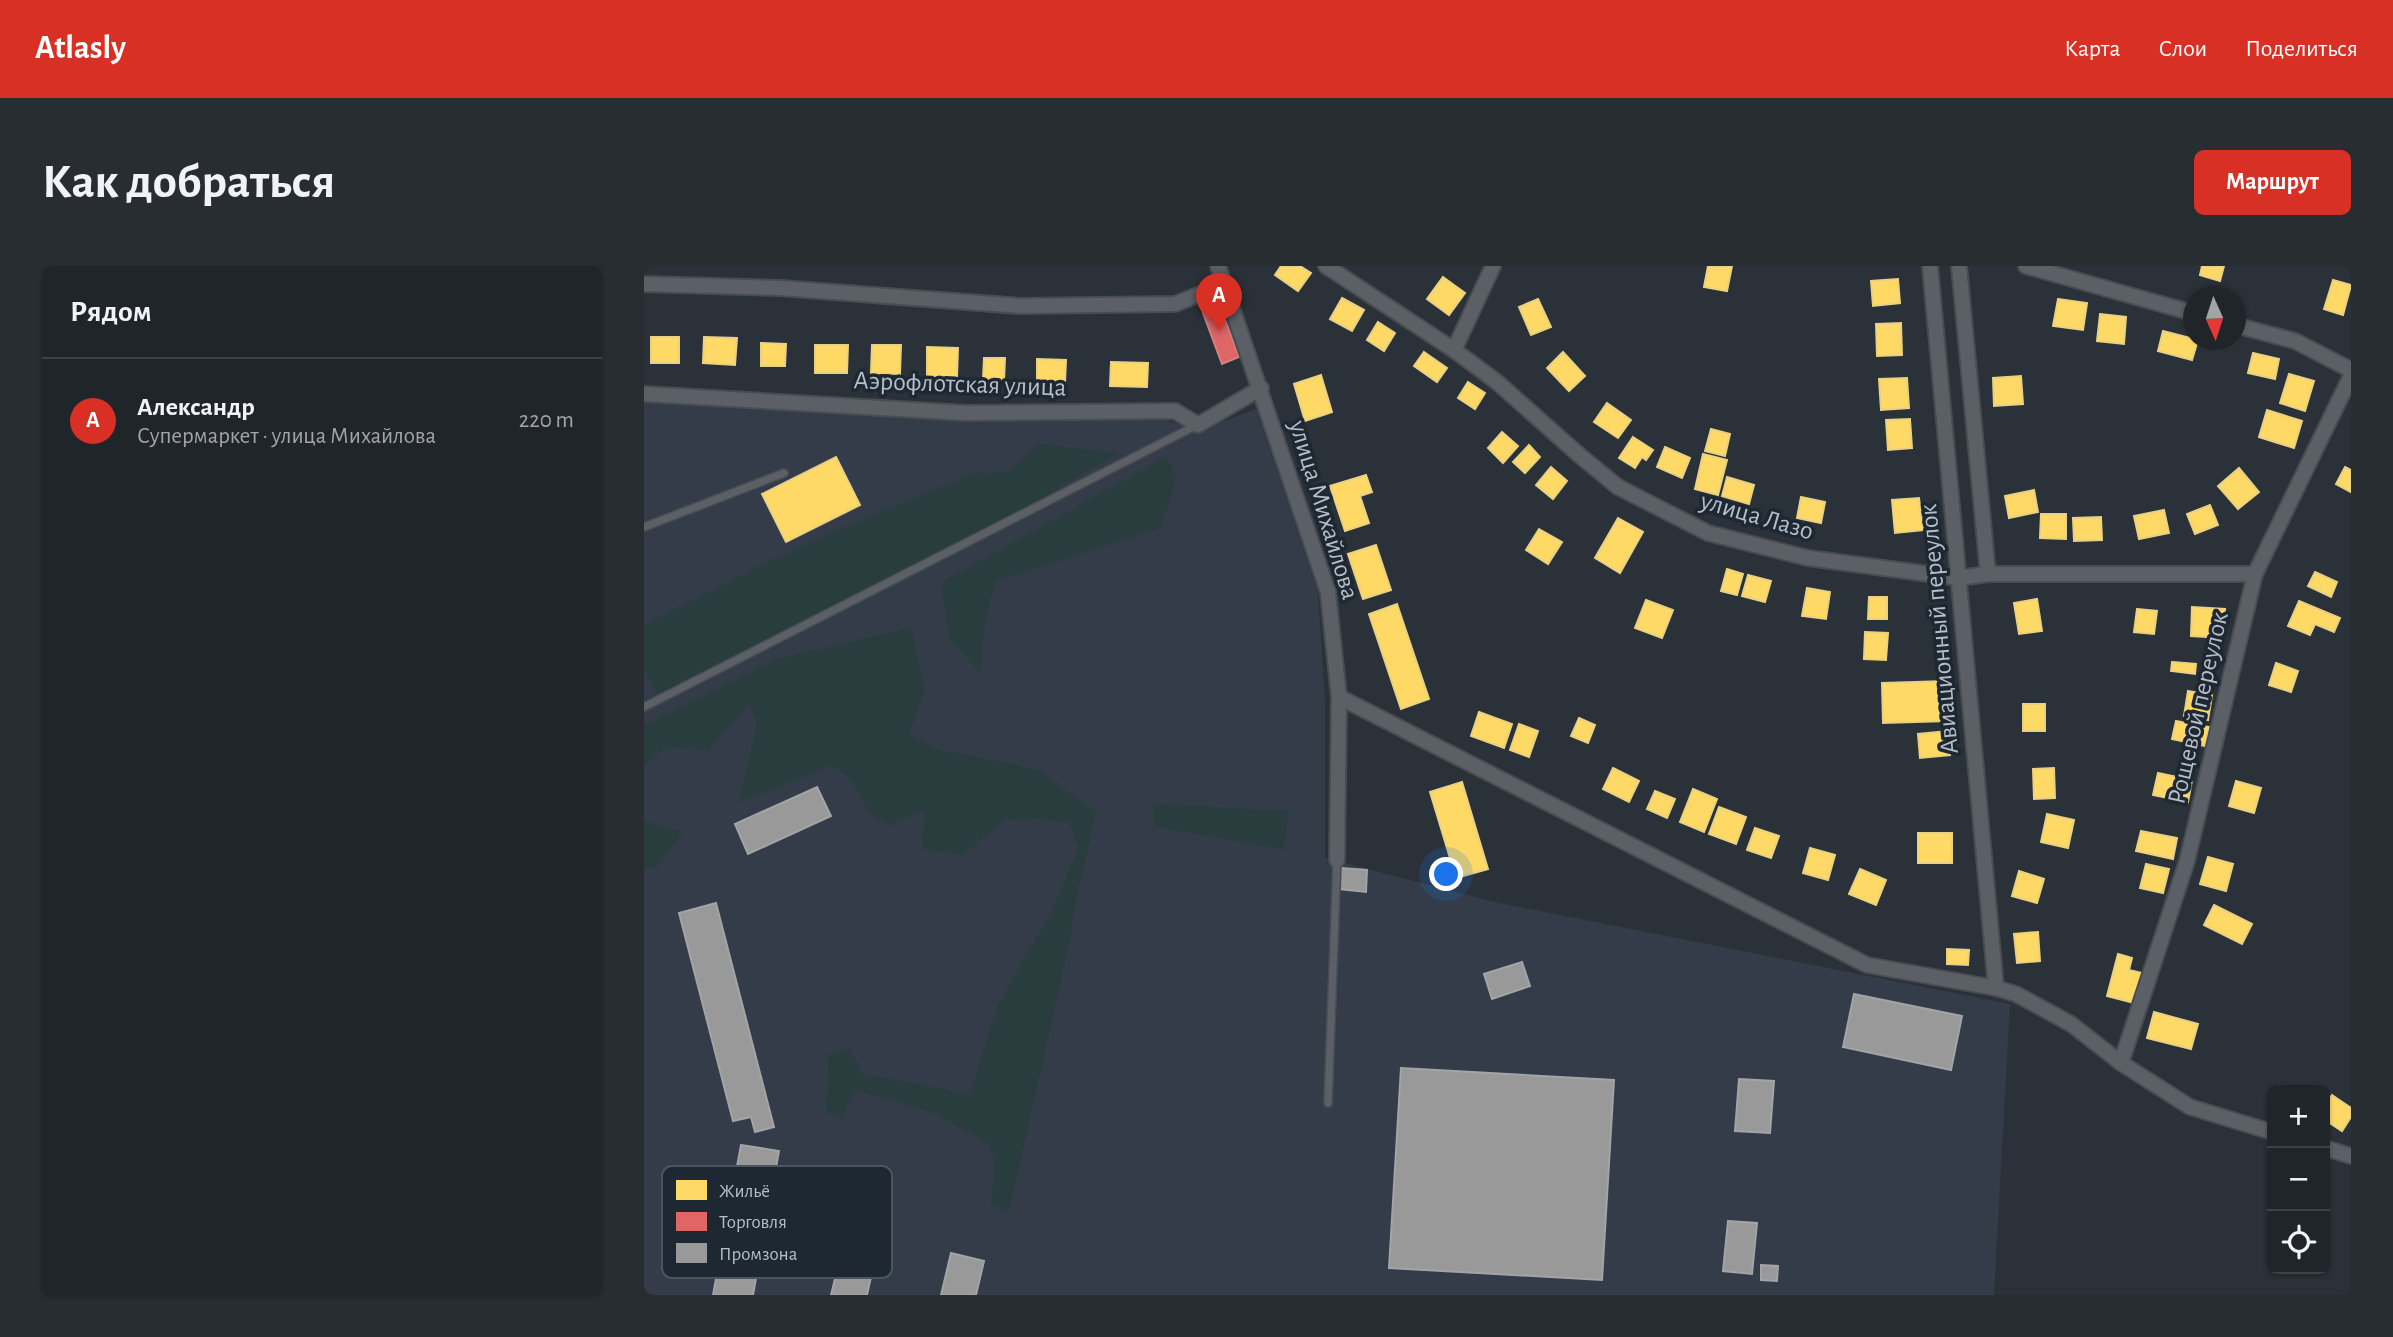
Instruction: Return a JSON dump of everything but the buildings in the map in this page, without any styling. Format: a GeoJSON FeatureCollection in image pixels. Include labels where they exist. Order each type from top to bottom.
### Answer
{"type":"FeatureCollection","features":[{"type":"Feature","properties":{"kind":"street","name":"улица Михайлова"},"geometry":{"type":"LineString","coordinates":[[1218,266],[1328,592],[1339,697],[1337,860]]}},
{"type":"Feature","properties":{"kind":"street","name":"улица Лазо"},"geometry":{"type":"LineString","coordinates":[[1326,266],[1454,350],[1497,382],[1618,486],[1708,533],[1808,558],[1959,578],[1988,574],[2255,573]]}},
{"type":"Feature","properties":{"kind":"street"},"geometry":{"type":"LineString","coordinates":[[1454,350],[1493,266]]}},
{"type":"Feature","properties":{"kind":"street","name":"Авиационный переулок"},"geometry":{"type":"LineString","coordinates":[[1930,266],[1996,988]]}},
{"type":"Feature","properties":{"kind":"street","name":"Авиационный переулок"},"geometry":{"type":"LineString","coordinates":[[1959,266],[1988,574]]}},
{"type":"Feature","properties":{"kind":"street"},"geometry":{"type":"LineString","coordinates":[[2026,266],[2183,310]]}},
{"type":"Feature","properties":{"kind":"street"},"geometry":{"type":"LineString","coordinates":[[644,284],[780,288],[1020,306],[1175,304],[1225,284]]}},
{"type":"Feature","properties":{"kind":"street"},"geometry":{"type":"LineString","coordinates":[[2246,328],[2295,341],[2351,370]]}},
{"type":"Feature","properties":{"kind":"street","name":"Рощевой переулок"},"geometry":{"type":"LineString","coordinates":[[2121,1062],[2187,861],[2255,573],[2351,376]]}},
{"type":"Feature","properties":{"kind":"street"},"geometry":{"type":"LineString","coordinates":[[1198,425],[1261,388]]}},
{"type":"Feature","properties":{"kind":"street","name":"Аэрофлотская улица"},"geometry":{"type":"LineString","coordinates":[[644,394],[966,413],[1175,411],[1198,425]]}},
{"type":"Feature","properties":{"kind":"street"},"geometry":{"type":"LineString","coordinates":[[1339,697],[1867,965],[2016,994],[2071,1024],[2121,1062],[2190,1107],[2267,1130]]}},
{"type":"Feature","properties":{"kind":"street"},"geometry":{"type":"LineString","coordinates":[[2330,1150],[2351,1156]]}},
{"type":"Feature","properties":{"kind":"lane"},"geometry":{"type":"LineString","coordinates":[[644,707],[1198,425]]}},
{"type":"Feature","properties":{"kind":"lane"},"geometry":{"type":"LineString","coordinates":[[644,527],[783,473]]}},
{"type":"Feature","properties":{"kind":"lane"},"geometry":{"type":"LineString","coordinates":[[1328,1102],[1337,860]]}},
{"type":"Feature","properties":{"kind":"shaded area"},"geometry":{"type":"Polygon","coordinates":[[[644,403],[982,419],[1165,420],[1200,430],[1256,409],[1318,592],[1325,700],[1325,858],[1495,902],[2010,1004],[1994,1295],[644,1295],[644,403]]]}},
{"type":"Feature","properties":{"kind":"green space"},"geometry":{"type":"Polygon","coordinates":[[[1039,444],[1118,453],[896,584],[656,694],[644,667],[644,625],[773,559],[866,518],[976,473],[1008,472],[1039,444]]]}},
{"type":"Feature","properties":{"kind":"green space"},"geometry":{"type":"Polygon","coordinates":[[[1167,456],[1176,479],[1161,528],[995,581],[985,622],[980,672],[950,640],[941,583],[1167,456]]]}},
{"type":"Feature","properties":{"kind":"green space"},"geometry":{"type":"Polygon","coordinates":[[[911,628],[925,689],[909,734],[938,750],[1042,772],[1095,812],[1071,935],[1009,1212],[991,1205],[995,1167],[990,1145],[935,1113],[855,1090],[841,1118],[826,1112],[829,1075],[827,1055],[849,1047],[862,1074],[970,1094],[998,1005],[1051,913],[1079,847],[1069,823],[1040,818],[1004,820],[963,855],[922,849],[925,809],[889,826],[869,812],[848,775],[831,766],[739,803],[757,724],[750,702],[709,750],[667,747],[644,765],[644,725],[777,659],[911,628]]]}},
{"type":"Feature","properties":{"kind":"green space"},"geometry":{"type":"Polygon","coordinates":[[[1153,804],[1288,811],[1284,850],[1153,826],[1153,804]]]}},
{"type":"Feature","properties":{"kind":"green space"},"geometry":{"type":"Polygon","coordinates":[[[644,821],[683,832],[656,869],[644,867],[644,821]]]}},
{"type":"Feature","properties":{"kind":"place","name":"Александр"},"geometry":{"type":"Point","coordinates":[1219,331]}}]}
